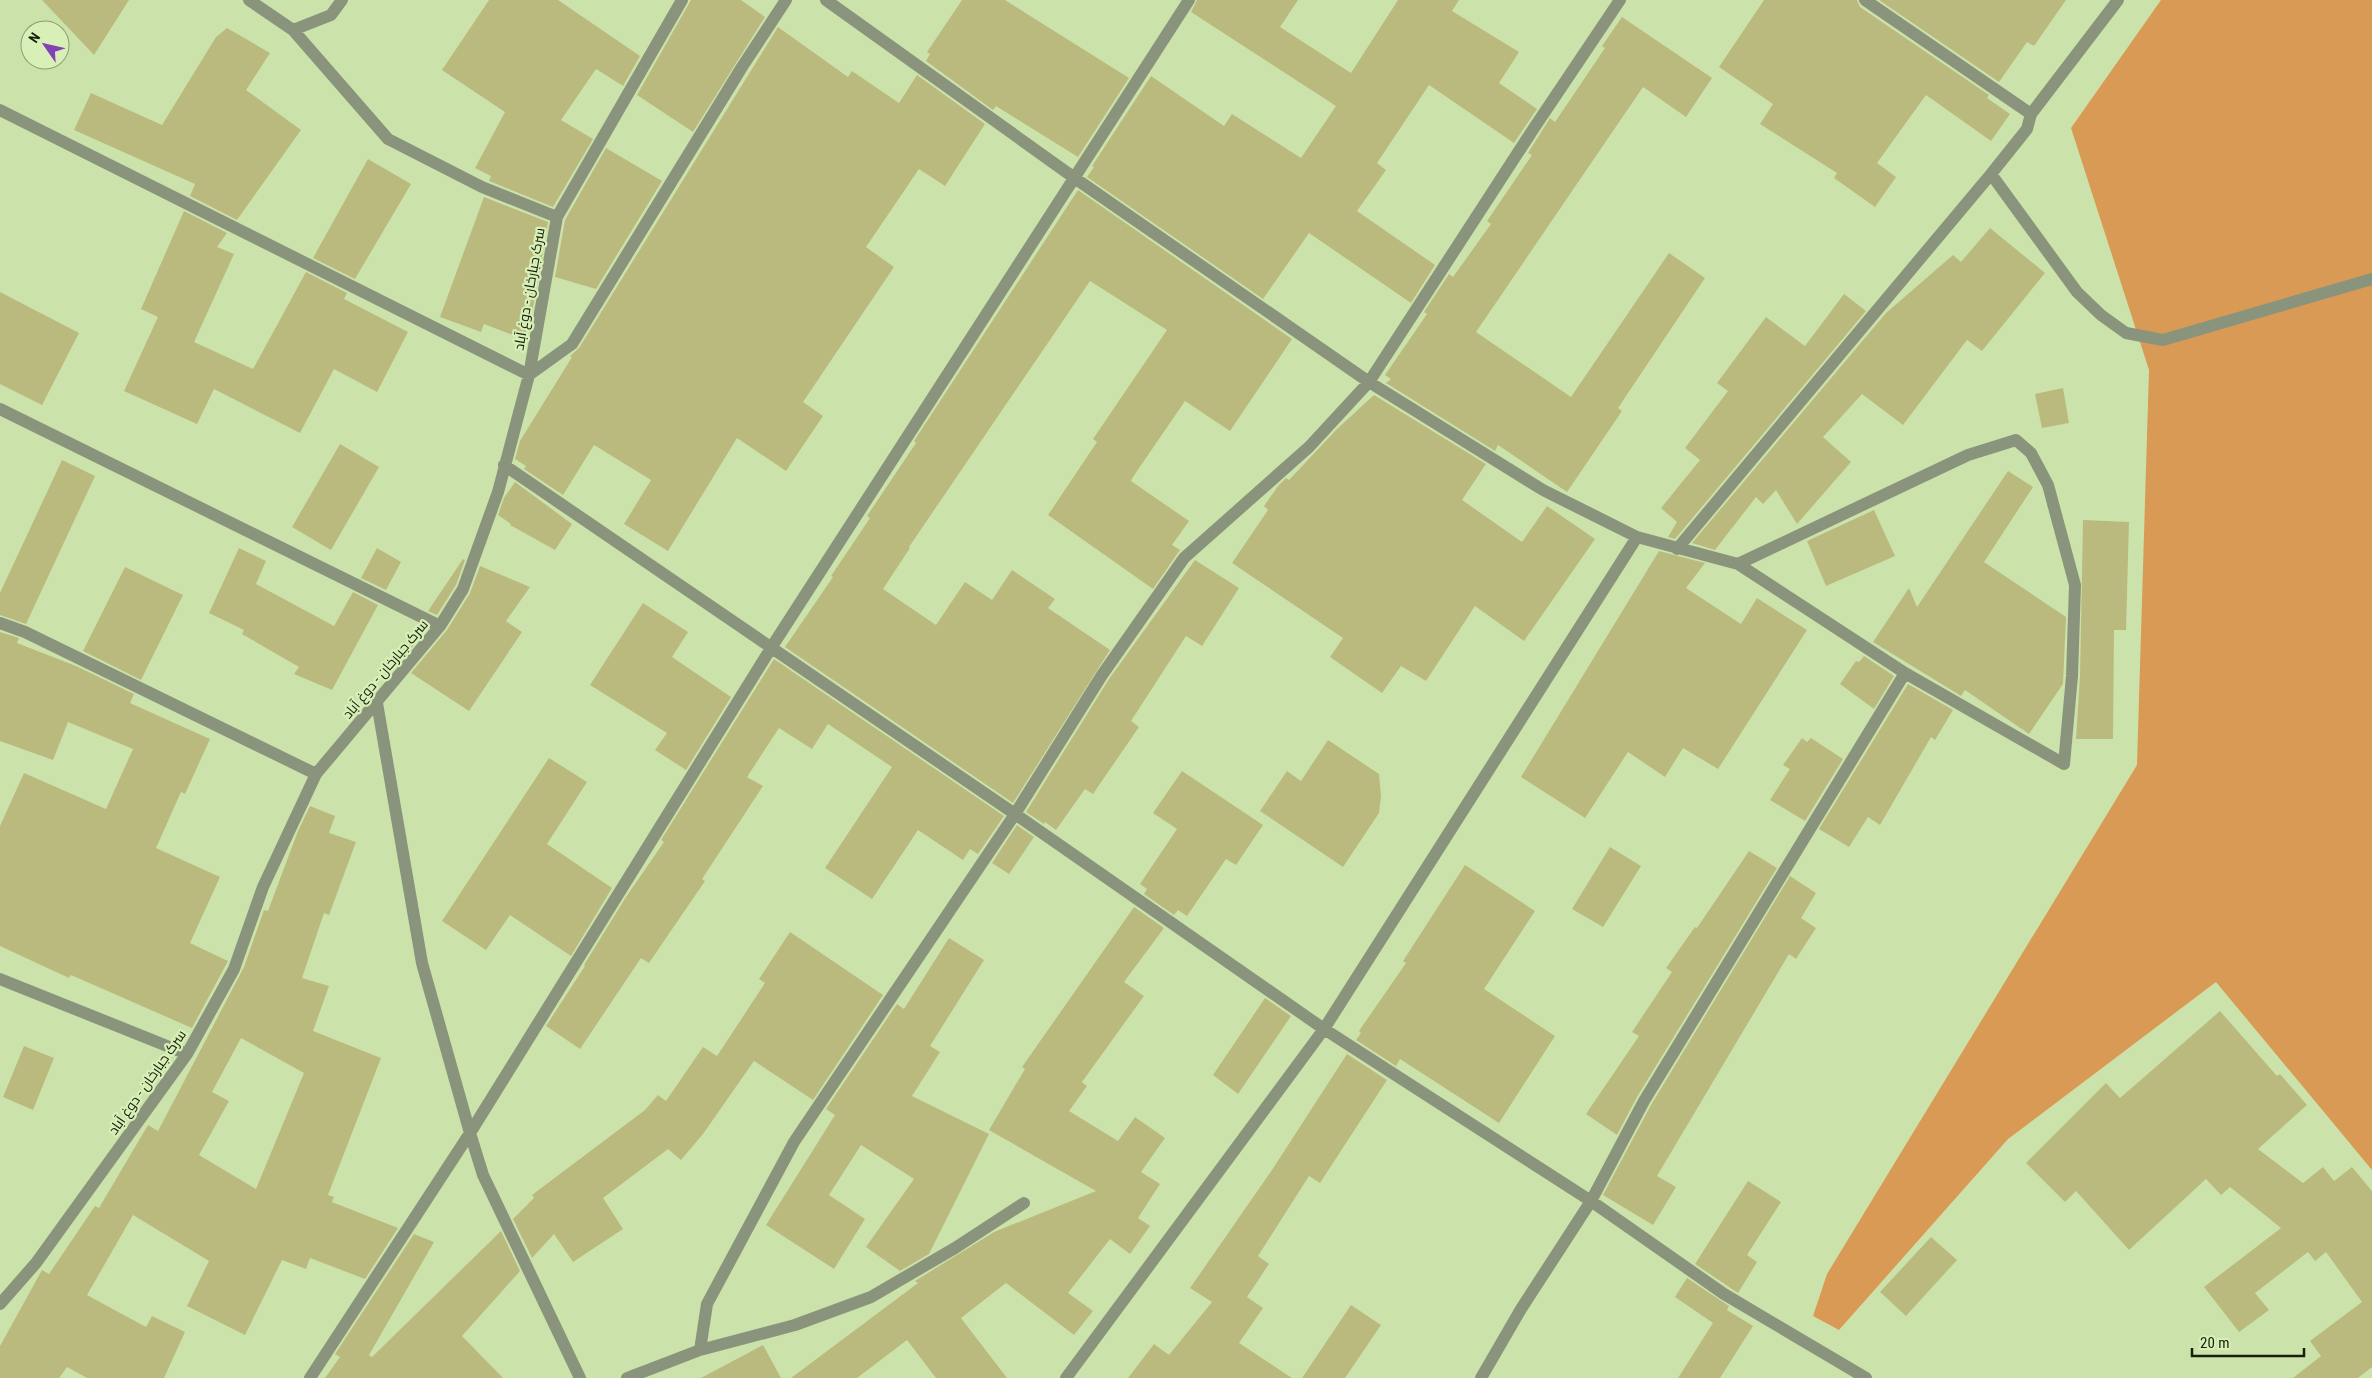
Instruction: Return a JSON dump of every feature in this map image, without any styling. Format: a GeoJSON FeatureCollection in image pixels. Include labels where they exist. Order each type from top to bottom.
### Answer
{"type":"FeatureCollection","features":[{"type":"Feature","properties":{"kind":"street"},"geometry":{"type":"LineString","coordinates":[[249,0],[293,30],[388,138],[482,186],[557,217]]}},
{"type":"Feature","properties":{"kind":"street"},"geometry":{"type":"LineString","coordinates":[[293,30],[330,15],[342,0]]}},
{"type":"Feature","properties":{"kind":"street","name":"سرک جبارخان - دوغ آباد"},"geometry":{"type":"LineString","coordinates":[[0,1304],[36,1263],[187,1054],[234,969],[263,887],[316,774],[440,626],[463,589],[498,492],[529,375],[557,217],[682,0]]}},
{"type":"Feature","properties":{"kind":"street"},"geometry":{"type":"LineString","coordinates":[[0,110],[529,375],[572,344],[786,0]]}},
{"type":"Feature","properties":{"kind":"street"},"geometry":{"type":"LineString","coordinates":[[826,0],[1076,179],[1369,382],[1544,490],[1637,537],[1738,564],[1905,673],[2064,764],[2072,676],[2075,585],[2048,485],[2031,453],[2016,440],[1968,455],[1738,564]]}},
{"type":"Feature","properties":{"kind":"street"},"geometry":{"type":"LineString","coordinates":[[310,1378],[470,1133],[771,648],[1076,179],[1189,0]]}},
{"type":"Feature","properties":{"kind":"street"},"geometry":{"type":"LineString","coordinates":[[700,1350],[707,1304],[794,1142],[1015,814],[1102,675],[1184,558],[1308,447],[1369,382],[1620,0]]}},
{"type":"Feature","properties":{"kind":"street"},"geometry":{"type":"LineString","coordinates":[[1865,0],[2031,114]]}},
{"type":"Feature","properties":{"kind":"street"},"geometry":{"type":"LineString","coordinates":[[1677,549],[1991,174],[2027,129],[2031,114],[2118,0]]}},
{"type":"Feature","properties":{"kind":"street"},"geometry":{"type":"LineString","coordinates":[[1991,174],[2077,292],[2101,315],[2126,333],[2163,340],[2372,279]]}},
{"type":"Feature","properties":{"kind":"street"},"geometry":{"type":"LineString","coordinates":[[0,408],[440,626]]}},
{"type":"Feature","properties":{"kind":"street"},"geometry":{"type":"LineString","coordinates":[[504,465],[1015,814],[1324,1029],[1590,1201],[1724,1294],[1866,1378]]}},
{"type":"Feature","properties":{"kind":"street"},"geometry":{"type":"LineString","coordinates":[[1066,1378],[1324,1029],[1637,537]]}},
{"type":"Feature","properties":{"kind":"street"},"geometry":{"type":"LineString","coordinates":[[0,622],[25,632],[316,774]]}},
{"type":"Feature","properties":{"kind":"street"},"geometry":{"type":"LineString","coordinates":[[1481,1378],[1521,1309],[1590,1201],[1644,1101],[1905,673]]}},
{"type":"Feature","properties":{"kind":"street"},"geometry":{"type":"LineString","coordinates":[[377,703],[422,963],[470,1133],[483,1175],[580,1378]]}},
{"type":"Feature","properties":{"kind":"street"},"geometry":{"type":"LineString","coordinates":[[0,979],[187,1054]]}},
{"type":"Feature","properties":{"kind":"street"},"geometry":{"type":"LineString","coordinates":[[627,1378],[700,1350],[795,1325],[871,1297],[955,1248],[1024,1203]]}},
{"type":"Feature","properties":{"kind":"shaded area"},"geometry":{"type":"Polygon","coordinates":[[[2161,0],[2372,0],[2372,1170],[2216,982],[2008,1139],[1839,1330],[1813,1316],[1827,1274],[2137,765],[2149,370],[2071,128],[2161,0]]]}},
{"type":"Feature","properties":{"kind":"building"},"geometry":{"type":"Polygon","coordinates":[[[42,0],[129,0],[94,55],[70,30],[70,20],[61,20],[42,0]]]}},
{"type":"Feature","properties":{"kind":"building"},"geometry":{"type":"Polygon","coordinates":[[[489,0],[558,0],[640,56],[623,86],[596,69],[561,120],[593,139],[553,207],[489,181],[491,176],[475,168],[505,112],[442,70],[489,0]]]}},
{"type":"Feature","properties":{"kind":"building"},"geometry":{"type":"Polygon","coordinates":[[[691,0],[741,0],[765,17],[693,132],[637,95],[691,0]]]}},
{"type":"Feature","properties":{"kind":"building"},"geometry":{"type":"Polygon","coordinates":[[[962,0],[1005,0],[1129,78],[1078,157],[996,106],[993,110],[926,61],[930,54],[927,52],[962,0]]]}},
{"type":"Feature","properties":{"kind":"building"},"geometry":{"type":"Polygon","coordinates":[[[1197,0],[1298,0],[1280,27],[1351,73],[1398,0],[1459,0],[1452,11],[1519,52],[1499,83],[1537,109],[1514,143],[1429,85],[1377,163],[1386,170],[1357,211],[1435,265],[1411,303],[1309,233],[1263,299],[1087,177],[1094,167],[1092,166],[1151,76],[1224,126],[1232,114],[1301,158],[1336,106],[1191,12],[1197,0]]]}},
{"type":"Feature","properties":{"kind":"building"},"geometry":{"type":"Polygon","coordinates":[[[1764,0],[1857,0],[1860,7],[1989,95],[1987,98],[2010,114],[1991,141],[1926,95],[1877,163],[1896,177],[1875,207],[1834,178],[1837,173],[1760,124],[1773,104],[1719,67],[1764,0]]]}},
{"type":"Feature","properties":{"kind":"building"},"geometry":{"type":"Polygon","coordinates":[[[1879,0],[2066,0],[2034,46],[2027,42],[1999,82],[1879,0]]]}},
{"type":"Feature","properties":{"kind":"building"},"geometry":{"type":"Polygon","coordinates":[[[1622,17],[1712,78],[1686,117],[1643,87],[1476,332],[1571,397],[1669,253],[1705,278],[1618,408],[1622,411],[1567,492],[1498,445],[1495,451],[1386,383],[1391,379],[1385,375],[1427,314],[1424,312],[1449,274],[1453,277],[1491,224],[1487,221],[1532,155],[1528,153],[1550,118],[1555,122],[1605,48],[1602,46],[1622,17]]]}},
{"type":"Feature","properties":{"kind":"building"},"geometry":{"type":"Polygon","coordinates":[[[778,27],[848,77],[852,71],[899,103],[917,75],[985,124],[945,186],[919,169],[866,247],[894,267],[803,402],[823,416],[786,471],[737,438],[668,551],[624,524],[651,480],[594,445],[563,495],[524,469],[526,466],[515,459],[520,441],[572,357],[570,356],[579,348],[778,27]]]}},
{"type":"Feature","properties":{"kind":"building"},"geometry":{"type":"Polygon","coordinates":[[[227,28],[270,53],[246,90],[301,130],[237,220],[190,196],[195,184],[74,130],[91,93],[162,125],[216,37],[227,28]]]}},
{"type":"Feature","properties":{"kind":"building"},"geometry":{"type":"Polygon","coordinates":[[[606,148],[662,181],[596,289],[555,277],[565,220],[606,148]]]}},
{"type":"Feature","properties":{"kind":"building"},"geometry":{"type":"Polygon","coordinates":[[[368,159],[411,184],[355,279],[313,258],[368,159]]]}},
{"type":"Feature","properties":{"kind":"building"},"geometry":{"type":"Polygon","coordinates":[[[1078,190],[1292,339],[1230,431],[1185,401],[1133,477],[1131,481],[1189,521],[1172,545],[1180,550],[1153,589],[1048,515],[1097,442],[1093,439],[1167,330],[1090,281],[909,547],[883,589],[936,625],[965,582],[992,600],[1012,570],[1055,599],[1048,608],[1110,650],[1013,803],[785,647],[833,577],[831,576],[870,518],[867,516],[916,443],[914,441],[1078,190]]]}},
{"type":"Feature","properties":{"kind":"building"},"geometry":{"type":"Polygon","coordinates":[[[484,197],[548,222],[531,319],[523,339],[484,324],[481,332],[440,317],[484,197]]]}},
{"type":"Feature","properties":{"kind":"building"},"geometry":{"type":"Polygon","coordinates":[[[184,211],[227,233],[217,247],[234,254],[194,342],[253,369],[306,272],[347,293],[344,299],[408,332],[377,392],[334,369],[300,433],[214,389],[197,424],[124,391],[158,317],[141,309],[184,211]]]}},
{"type":"Feature","properties":{"kind":"building"},"geometry":{"type":"Polygon","coordinates":[[[1990,228],[2045,273],[1982,351],[1967,340],[1903,425],[1862,394],[1823,437],[1851,462],[1797,524],[1776,490],[1763,504],[1756,497],[1715,550],[1692,543],[1886,313],[1953,255],[1961,262],[1990,228]]]}},
{"type":"Feature","properties":{"kind":"building"},"geometry":{"type":"Polygon","coordinates":[[[0,292],[79,333],[42,405],[0,384],[0,292]]]}},
{"type":"Feature","properties":{"kind":"building"},"geometry":{"type":"Polygon","coordinates":[[[1844,294],[1866,311],[1675,539],[1668,537],[1677,522],[1661,508],[1700,460],[1685,448],[1728,391],[1717,383],[1766,317],[1805,346],[1844,294]]]}},
{"type":"Feature","properties":{"kind":"building"},"geometry":{"type":"Polygon","coordinates":[[[2063,388],[2069,423],[2042,428],[2035,394],[2063,388]]]}},
{"type":"Feature","properties":{"kind":"building"},"geometry":{"type":"Polygon","coordinates":[[[1374,395],[1486,464],[1462,500],[1522,542],[1547,506],[1595,539],[1524,641],[1475,606],[1426,681],[1401,666],[1382,693],[1330,657],[1343,638],[1232,563],[1268,510],[1264,506],[1278,486],[1286,478],[1289,480],[1337,429],[1374,395]]]}},
{"type":"Feature","properties":{"kind":"building"},"geometry":{"type":"Polygon","coordinates":[[[340,444],[379,467],[331,550],[292,527],[340,444]]]}},
{"type":"Feature","properties":{"kind":"building"},"geometry":{"type":"Polygon","coordinates":[[[62,460],[95,476],[26,624],[0,615],[0,593],[62,460]]]}},
{"type":"Feature","properties":{"kind":"building"},"geometry":{"type":"Polygon","coordinates":[[[2008,471],[2033,487],[1984,562],[2066,617],[2063,684],[2029,734],[1965,690],[1961,696],[1873,642],[1909,588],[1917,607],[2008,471]]]}},
{"type":"Feature","properties":{"kind":"building"},"geometry":{"type":"Polygon","coordinates":[[[515,482],[572,524],[555,550],[510,525],[498,515],[504,498],[515,482]]]}},
{"type":"Feature","properties":{"kind":"building"},"geometry":{"type":"Polygon","coordinates":[[[1874,510],[1895,556],[1826,586],[1807,541],[1874,510]]]}},
{"type":"Feature","properties":{"kind":"building"},"geometry":{"type":"Polygon","coordinates":[[[2083,520],[2129,522],[2126,630],[2114,630],[2113,739],[2076,739],[2080,676],[2083,520]]]}},
{"type":"Feature","properties":{"kind":"building"},"geometry":{"type":"Polygon","coordinates":[[[239,548],[266,561],[256,584],[334,626],[353,592],[378,605],[332,690],[294,674],[299,667],[242,634],[244,630],[209,613],[239,548]]]}},
{"type":"Feature","properties":{"kind":"building"},"geometry":{"type":"Polygon","coordinates":[[[377,548],[401,562],[386,590],[361,578],[377,548]]]}},
{"type":"Feature","properties":{"kind":"building"},"geometry":{"type":"Polygon","coordinates":[[[1659,551],[1705,563],[1686,588],[1741,624],[1757,598],[1807,630],[1718,769],[1683,748],[1665,777],[1628,752],[1585,818],[1521,777],[1659,551]]]}},
{"type":"Feature","properties":{"kind":"building"},"geometry":{"type":"Polygon","coordinates":[[[463,559],[465,560],[456,585],[437,615],[428,611],[463,559]]]}},
{"type":"Feature","properties":{"kind":"building"},"geometry":{"type":"Polygon","coordinates":[[[1195,560],[1239,588],[1202,646],[1186,636],[1131,721],[1139,727],[1093,794],[1085,789],[1056,830],[1045,822],[1044,824],[1026,812],[1109,679],[1195,560]]]}},
{"type":"Feature","properties":{"kind":"building"},"geometry":{"type":"Polygon","coordinates":[[[480,566],[530,587],[506,621],[522,632],[469,711],[411,673],[447,630],[470,593],[480,566]]]}},
{"type":"Feature","properties":{"kind":"building"},"geometry":{"type":"Polygon","coordinates":[[[125,567],[183,595],[141,680],[83,651],[125,567]]]}},
{"type":"Feature","properties":{"kind":"building"},"geometry":{"type":"Polygon","coordinates":[[[643,603],[688,632],[672,657],[731,697],[686,770],[655,750],[667,733],[590,685],[643,603]]]}},
{"type":"Feature","properties":{"kind":"building"},"geometry":{"type":"Polygon","coordinates":[[[419,625],[427,629],[398,664],[394,661],[419,625]]]}},
{"type":"Feature","properties":{"kind":"building"},"geometry":{"type":"Polygon","coordinates":[[[0,632],[19,638],[17,643],[76,666],[134,694],[130,703],[210,739],[185,794],[181,792],[156,848],[220,877],[190,943],[228,961],[192,1028],[71,975],[69,978],[0,946],[0,826],[24,773],[106,809],[133,749],[68,722],[53,760],[0,741],[0,632]]]}},
{"type":"Feature","properties":{"kind":"building"},"geometry":{"type":"Polygon","coordinates":[[[1864,656],[1894,676],[1874,709],[1840,684],[1856,661],[1859,662],[1864,656]]]}},
{"type":"Feature","properties":{"kind":"building"},"geometry":{"type":"Polygon","coordinates":[[[774,659],[1004,816],[978,854],[970,849],[963,860],[918,830],[872,899],[825,868],[892,767],[828,724],[812,749],[779,728],[747,777],[763,786],[702,879],[705,881],[649,963],[641,958],[580,1049],[546,1026],[585,966],[626,897],[664,842],[661,840],[774,659]]]}},
{"type":"Feature","properties":{"kind":"building"},"geometry":{"type":"Polygon","coordinates":[[[1908,684],[1953,710],[1935,740],[1931,737],[1880,825],[1868,817],[1849,847],[1819,829],[1908,684]]]}},
{"type":"Feature","properties":{"kind":"building"},"geometry":{"type":"Polygon","coordinates":[[[1802,738],[1807,742],[1811,738],[1843,759],[1805,821],[1770,800],[1790,769],[1783,765],[1802,738]]]}},
{"type":"Feature","properties":{"kind":"building"},"geometry":{"type":"Polygon","coordinates":[[[1328,740],[1379,774],[1381,796],[1379,813],[1343,867],[1260,811],[1287,771],[1301,781],[1328,740]]]}},
{"type":"Feature","properties":{"kind":"building"},"geometry":{"type":"Polygon","coordinates":[[[549,758],[587,782],[547,844],[612,888],[571,956],[510,915],[486,950],[442,921],[549,758]]]}},
{"type":"Feature","properties":{"kind":"building"},"geometry":{"type":"Polygon","coordinates":[[[1182,771],[1263,825],[1236,865],[1226,859],[1187,916],[1178,910],[1174,915],[1144,894],[1147,889],[1140,884],[1177,829],[1153,813],[1182,771]]]}},
{"type":"Feature","properties":{"kind":"building"},"geometry":{"type":"Polygon","coordinates":[[[310,806],[335,816],[329,833],[356,842],[329,915],[324,913],[302,978],[329,986],[313,1031],[381,1058],[328,1195],[334,1197],[332,1202],[398,1228],[365,1279],[310,1258],[306,1269],[282,1260],[245,1335],[187,1306],[209,1261],[133,1215],[87,1295],[146,1327],[152,1316],[185,1332],[164,1378],[87,1378],[67,1367],[59,1378],[0,1378],[0,1346],[42,1270],[49,1274],[95,1206],[99,1208],[148,1125],[158,1131],[244,967],[264,910],[268,911],[298,831],[310,806]],[[241,1038],[212,1092],[229,1101],[199,1155],[256,1189],[304,1073],[241,1038]]]}},
{"type":"Feature","properties":{"kind":"building"},"geometry":{"type":"Polygon","coordinates":[[[1017,825],[1034,837],[1009,874],[992,863],[1017,825]]]}},
{"type":"Feature","properties":{"kind":"building"},"geometry":{"type":"Polygon","coordinates":[[[1610,847],[1641,866],[1603,927],[1572,909],[1610,847]]]}},
{"type":"Feature","properties":{"kind":"building"},"geometry":{"type":"Polygon","coordinates":[[[1749,851],[1777,868],[1637,1097],[1617,1135],[1586,1114],[1639,1036],[1632,1032],[1672,972],[1666,968],[1695,927],[1697,928],[1749,851]]]}},
{"type":"Feature","properties":{"kind":"building"},"geometry":{"type":"Polygon","coordinates":[[[1465,865],[1535,911],[1484,989],[1555,1036],[1499,1123],[1400,1059],[1396,1066],[1356,1040],[1361,1033],[1359,1031],[1406,963],[1403,961],[1465,865]]]}},
{"type":"Feature","properties":{"kind":"building"},"geometry":{"type":"Polygon","coordinates":[[[1790,876],[1816,893],[1801,918],[1816,928],[1796,959],[1789,954],[1657,1176],[1676,1187],[1653,1225],[1603,1195],[1651,1105],[1790,876]]]}},
{"type":"Feature","properties":{"kind":"building"},"geometry":{"type":"Polygon","coordinates":[[[1134,907],[1164,928],[1124,982],[1144,996],[1082,1082],[1087,1086],[1069,1111],[1118,1141],[1135,1117],[1165,1138],[1141,1172],[1160,1184],[1138,1218],[1150,1226],[1130,1254],[1110,1239],[1068,1293],[1093,1311],[1074,1335],[1006,1283],[961,1318],[1007,1378],[936,1378],[907,1340],[857,1378],[791,1378],[918,1283],[915,1281],[994,1232],[1096,1191],[989,1130],[1025,1069],[1022,1067],[1134,907]]]}},
{"type":"Feature","properties":{"kind":"building"},"geometry":{"type":"Polygon","coordinates":[[[790,932],[883,995],[813,1100],[754,1061],[703,1134],[681,1160],[668,1149],[603,1198],[623,1229],[573,1262],[554,1234],[532,1258],[513,1219],[534,1198],[532,1195],[645,1110],[658,1095],[666,1101],[703,1047],[717,1056],[765,983],[759,979],[790,932]]]}},
{"type":"Feature","properties":{"kind":"building"},"geometry":{"type":"Polygon","coordinates":[[[949,938],[984,960],[930,1046],[940,1052],[912,1096],[989,1134],[929,1254],[900,1271],[866,1247],[914,1179],[861,1145],[829,1195],[865,1219],[834,1269],[766,1225],[835,1115],[826,1109],[897,1004],[904,1009],[949,938]]]}},
{"type":"Feature","properties":{"kind":"building"},"geometry":{"type":"Polygon","coordinates":[[[1265,998],[1291,1016],[1238,1094],[1213,1075],[1265,998]]]}},
{"type":"Feature","properties":{"kind":"building"},"geometry":{"type":"Polygon","coordinates":[[[2220,1011],[2277,1076],[2280,1074],[2307,1105],[2258,1149],[2303,1183],[2323,1167],[2334,1181],[2352,1167],[2372,1191],[2372,1367],[2358,1378],[2293,1378],[2321,1356],[2310,1341],[2362,1302],[2326,1252],[2315,1261],[2308,1252],[2255,1293],[2269,1310],[2239,1332],[2204,1287],[2281,1228],[2230,1187],[2221,1195],[2206,1179],[2129,1250],[2076,1191],[2065,1202],[2026,1163],[2106,1083],[2120,1098],[2220,1011]]]}},
{"type":"Feature","properties":{"kind":"building"},"geometry":{"type":"Polygon","coordinates":[[[24,1046],[54,1058],[33,1110],[3,1097],[24,1046]]]}},
{"type":"Feature","properties":{"kind":"building"},"geometry":{"type":"Polygon","coordinates":[[[1347,1054],[1387,1080],[1320,1183],[1309,1176],[1258,1256],[1269,1264],[1247,1297],[1263,1308],[1239,1343],[1292,1378],[1128,1378],[1154,1344],[1169,1355],[1212,1302],[1190,1288],[1272,1170],[1347,1054]]]}},
{"type":"Feature","properties":{"kind":"building"},"geometry":{"type":"Polygon","coordinates":[[[1748,1181],[1781,1202],[1747,1255],[1757,1262],[1738,1293],[1695,1264],[1748,1181]]]}},
{"type":"Feature","properties":{"kind":"building"},"geometry":{"type":"Polygon","coordinates":[[[501,1231],[520,1271],[462,1336],[503,1378],[325,1378],[340,1357],[335,1354],[414,1234],[434,1242],[369,1355],[372,1357],[501,1231]]]}},
{"type":"Feature","properties":{"kind":"building"},"geometry":{"type":"Polygon","coordinates":[[[1931,1237],[1957,1260],[1906,1316],[1880,1292],[1931,1237]]]}},
{"type":"Feature","properties":{"kind":"building"},"geometry":{"type":"Polygon","coordinates":[[[1687,1278],[1729,1306],[1727,1310],[1753,1326],[1720,1378],[1678,1378],[1713,1323],[1675,1297],[1687,1278]]]}},
{"type":"Feature","properties":{"kind":"building"},"geometry":{"type":"Polygon","coordinates":[[[1351,1305],[1381,1325],[1345,1378],[1302,1378],[1351,1305]]]}},
{"type":"Feature","properties":{"kind":"building"},"geometry":{"type":"Polygon","coordinates":[[[763,1345],[781,1378],[701,1378],[763,1345]]]}}]}
